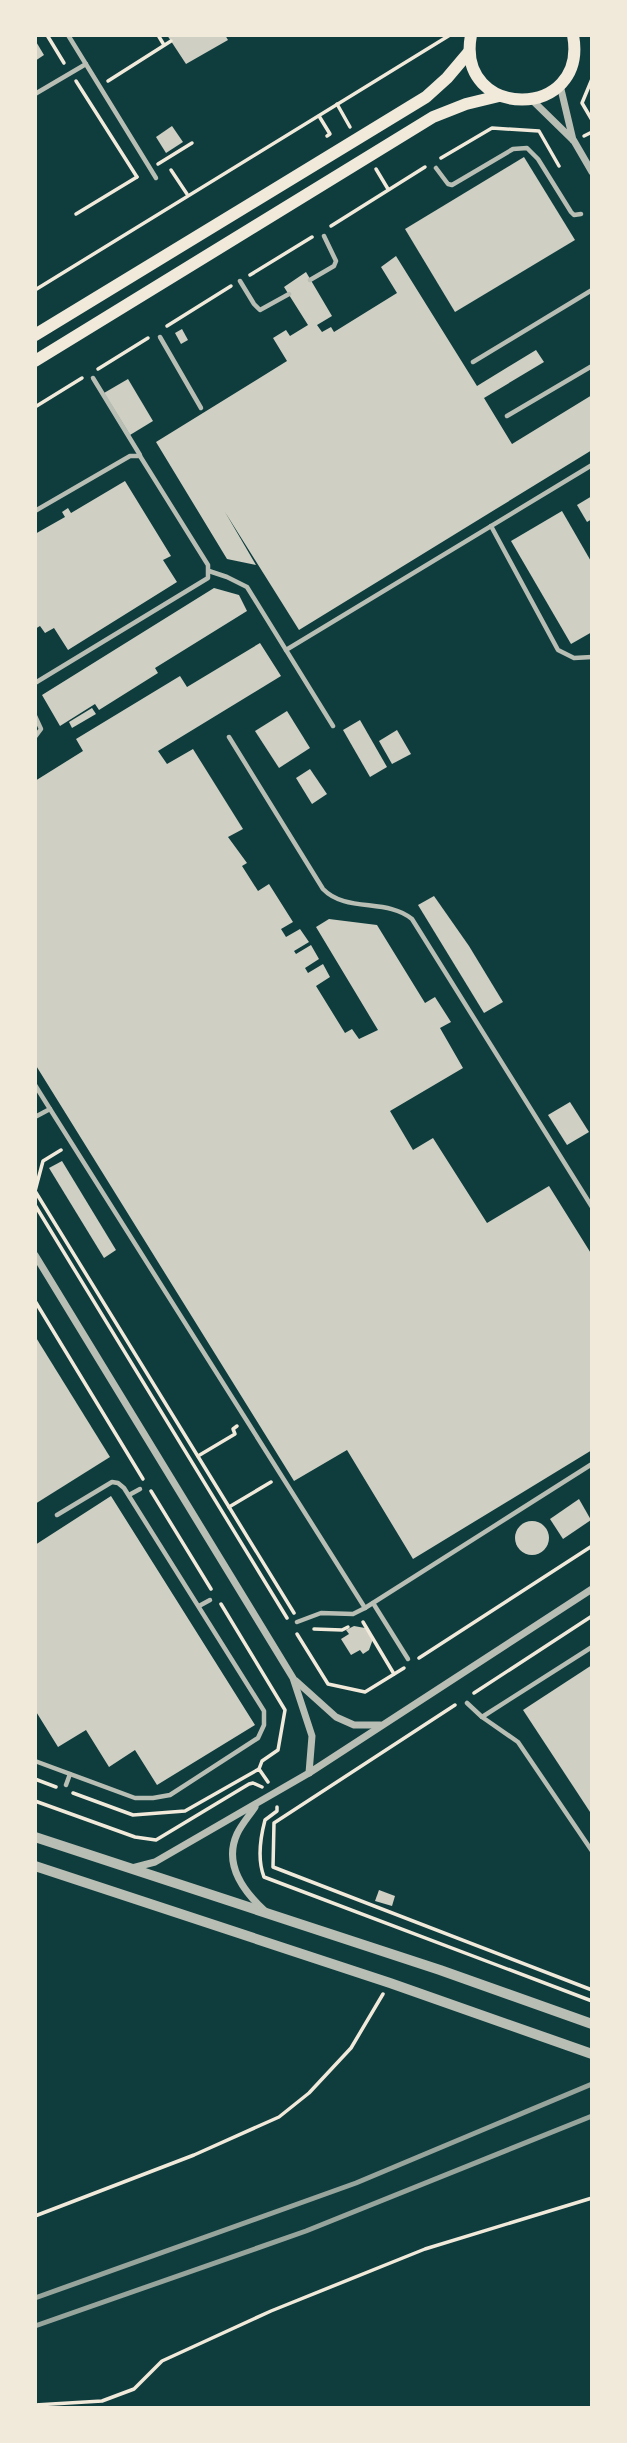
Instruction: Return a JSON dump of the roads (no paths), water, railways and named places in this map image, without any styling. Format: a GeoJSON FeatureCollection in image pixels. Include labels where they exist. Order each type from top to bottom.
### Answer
{"type":"FeatureCollection","features":[{"type":"Feature","properties":{"kind":"main road"},"geometry":{"type":"LineString","coordinates":[[471,35],[469,52],[475,73],[486,87],[499,96],[518,101],[532,100],[549,94],[560,85],[572,65],[574,40],[584,35]]}},
{"type":"Feature","properties":{"kind":"main road"},"geometry":{"type":"LineString","coordinates":[[35,335],[426,97],[469,52]]}},
{"type":"Feature","properties":{"kind":"main road"},"geometry":{"type":"LineString","coordinates":[[35,361],[433,117],[466,104],[499,96]]}},
{"type":"Feature","properties":{"kind":"street"},"geometry":{"type":"LineString","coordinates":[[560,85],[573,141]]}},
{"type":"Feature","properties":{"kind":"street"},"geometry":{"type":"LineString","coordinates":[[532,100],[573,141],[592,172]]}},
{"type":"Feature","properties":{"kind":"street"},"geometry":{"type":"LineString","coordinates":[[35,1255],[293,1678],[312,1736],[309,1773]]}},
{"type":"Feature","properties":{"kind":"street"},"geometry":{"type":"LineString","coordinates":[[128,1869],[155,1862],[270,1797],[592,1589]]}},
{"type":"Feature","properties":{"kind":"street"},"geometry":{"type":"LineString","coordinates":[[293,1678],[336,1717],[354,1725],[381,1725]]}},
{"type":"Feature","properties":{"kind":"street"},"geometry":{"type":"LineString","coordinates":[[257,1804],[237,1833],[234,1863],[249,1896],[271,1916]]}},
{"type":"Feature","properties":{"kind":"street"},"geometry":{"type":"LineString","coordinates":[[35,1837],[440,1970],[592,2024]]}},
{"type":"Feature","properties":{"kind":"street"},"geometry":{"type":"LineString","coordinates":[[35,1866],[390,1983],[592,2054]]}},
{"type":"Feature","properties":{"kind":"lane"},"geometry":{"type":"LineString","coordinates":[[68,35],[156,178]]}},
{"type":"Feature","properties":{"kind":"lane"},"geometry":{"type":"LineString","coordinates":[[35,94],[86,64]]}},
{"type":"Feature","properties":{"kind":"lane"},"geometry":{"type":"LineString","coordinates":[[436,167],[447,184],[452,185],[513,149],[527,148],[538,159],[573,215],[581,214]]}},
{"type":"Feature","properties":{"kind":"lane"},"geometry":{"type":"LineString","coordinates":[[310,280],[334,266],[336,261],[324,236]]}},
{"type":"Feature","properties":{"kind":"lane"},"geometry":{"type":"LineString","coordinates":[[240,281],[260,310],[289,294]]}},
{"type":"Feature","properties":{"kind":"lane"},"geometry":{"type":"LineString","coordinates":[[473,362],[592,290]]}},
{"type":"Feature","properties":{"kind":"lane"},"geometry":{"type":"LineString","coordinates":[[160,337],[201,408]]}},
{"type":"Feature","properties":{"kind":"lane"},"geometry":{"type":"LineString","coordinates":[[507,416],[592,366]]}},
{"type":"Feature","properties":{"kind":"lane"},"geometry":{"type":"LineString","coordinates":[[35,682],[208,578],[209,571],[93,378]]}},
{"type":"Feature","properties":{"kind":"lane"},"geometry":{"type":"LineString","coordinates":[[35,511],[130,456],[140,456]]}},
{"type":"Feature","properties":{"kind":"lane"},"geometry":{"type":"LineString","coordinates":[[286,650],[592,465]]}},
{"type":"Feature","properties":{"kind":"lane"},"geometry":{"type":"LineString","coordinates":[[491,526],[558,650],[574,658],[592,657]]}},
{"type":"Feature","properties":{"kind":"lane"},"geometry":{"type":"LineString","coordinates":[[209,571],[227,576],[247,587],[333,726]]}},
{"type":"Feature","properties":{"kind":"lane"},"geometry":{"type":"LineString","coordinates":[[35,716],[41,729],[35,737]]}},
{"type":"Feature","properties":{"kind":"lane"},"geometry":{"type":"LineString","coordinates":[[229,737],[323,890],[339,900],[398,910],[412,919],[592,1208]]}},
{"type":"Feature","properties":{"kind":"lane"},"geometry":{"type":"LineString","coordinates":[[36,1087],[365,1608]]}},
{"type":"Feature","properties":{"kind":"lane"},"geometry":{"type":"LineString","coordinates":[[35,1117],[50,1109]]}},
{"type":"Feature","properties":{"kind":"lane"},"geometry":{"type":"LineString","coordinates":[[298,1622],[321,1613],[353,1614],[365,1608],[592,1464]]}},
{"type":"Feature","properties":{"kind":"lane"},"geometry":{"type":"LineString","coordinates":[[35,1761],[135,1798],[170,1795],[258,1738],[264,1725],[264,1712],[129,1495],[118,1483],[112,1482],[57,1515]]}},
{"type":"Feature","properties":{"kind":"lane"},"geometry":{"type":"LineString","coordinates":[[129,1495],[140,1489]]}},
{"type":"Feature","properties":{"kind":"lane"},"geometry":{"type":"LineString","coordinates":[[199,1606],[209,1601]]}},
{"type":"Feature","properties":{"kind":"lane"},"geometry":{"type":"LineString","coordinates":[[373,1603],[409,1661]]}},
{"type":"Feature","properties":{"kind":"lane"},"geometry":{"type":"LineString","coordinates":[[482,1717],[592,1647]]}},
{"type":"Feature","properties":{"kind":"lane"},"geometry":{"type":"LineString","coordinates":[[467,1703],[518,1742],[592,1851]]}},
{"type":"Feature","properties":{"kind":"lane"},"geometry":{"type":"LineString","coordinates":[[66,1785],[70,1774]]}},
{"type":"Feature","properties":{"kind":"railway"},"geometry":{"type":"LineString","coordinates":[[35,2298],[356,2183],[592,2084]]}},
{"type":"Feature","properties":{"kind":"railway"},"geometry":{"type":"LineString","coordinates":[[35,2326],[306,2231],[592,2116]]}}]}
